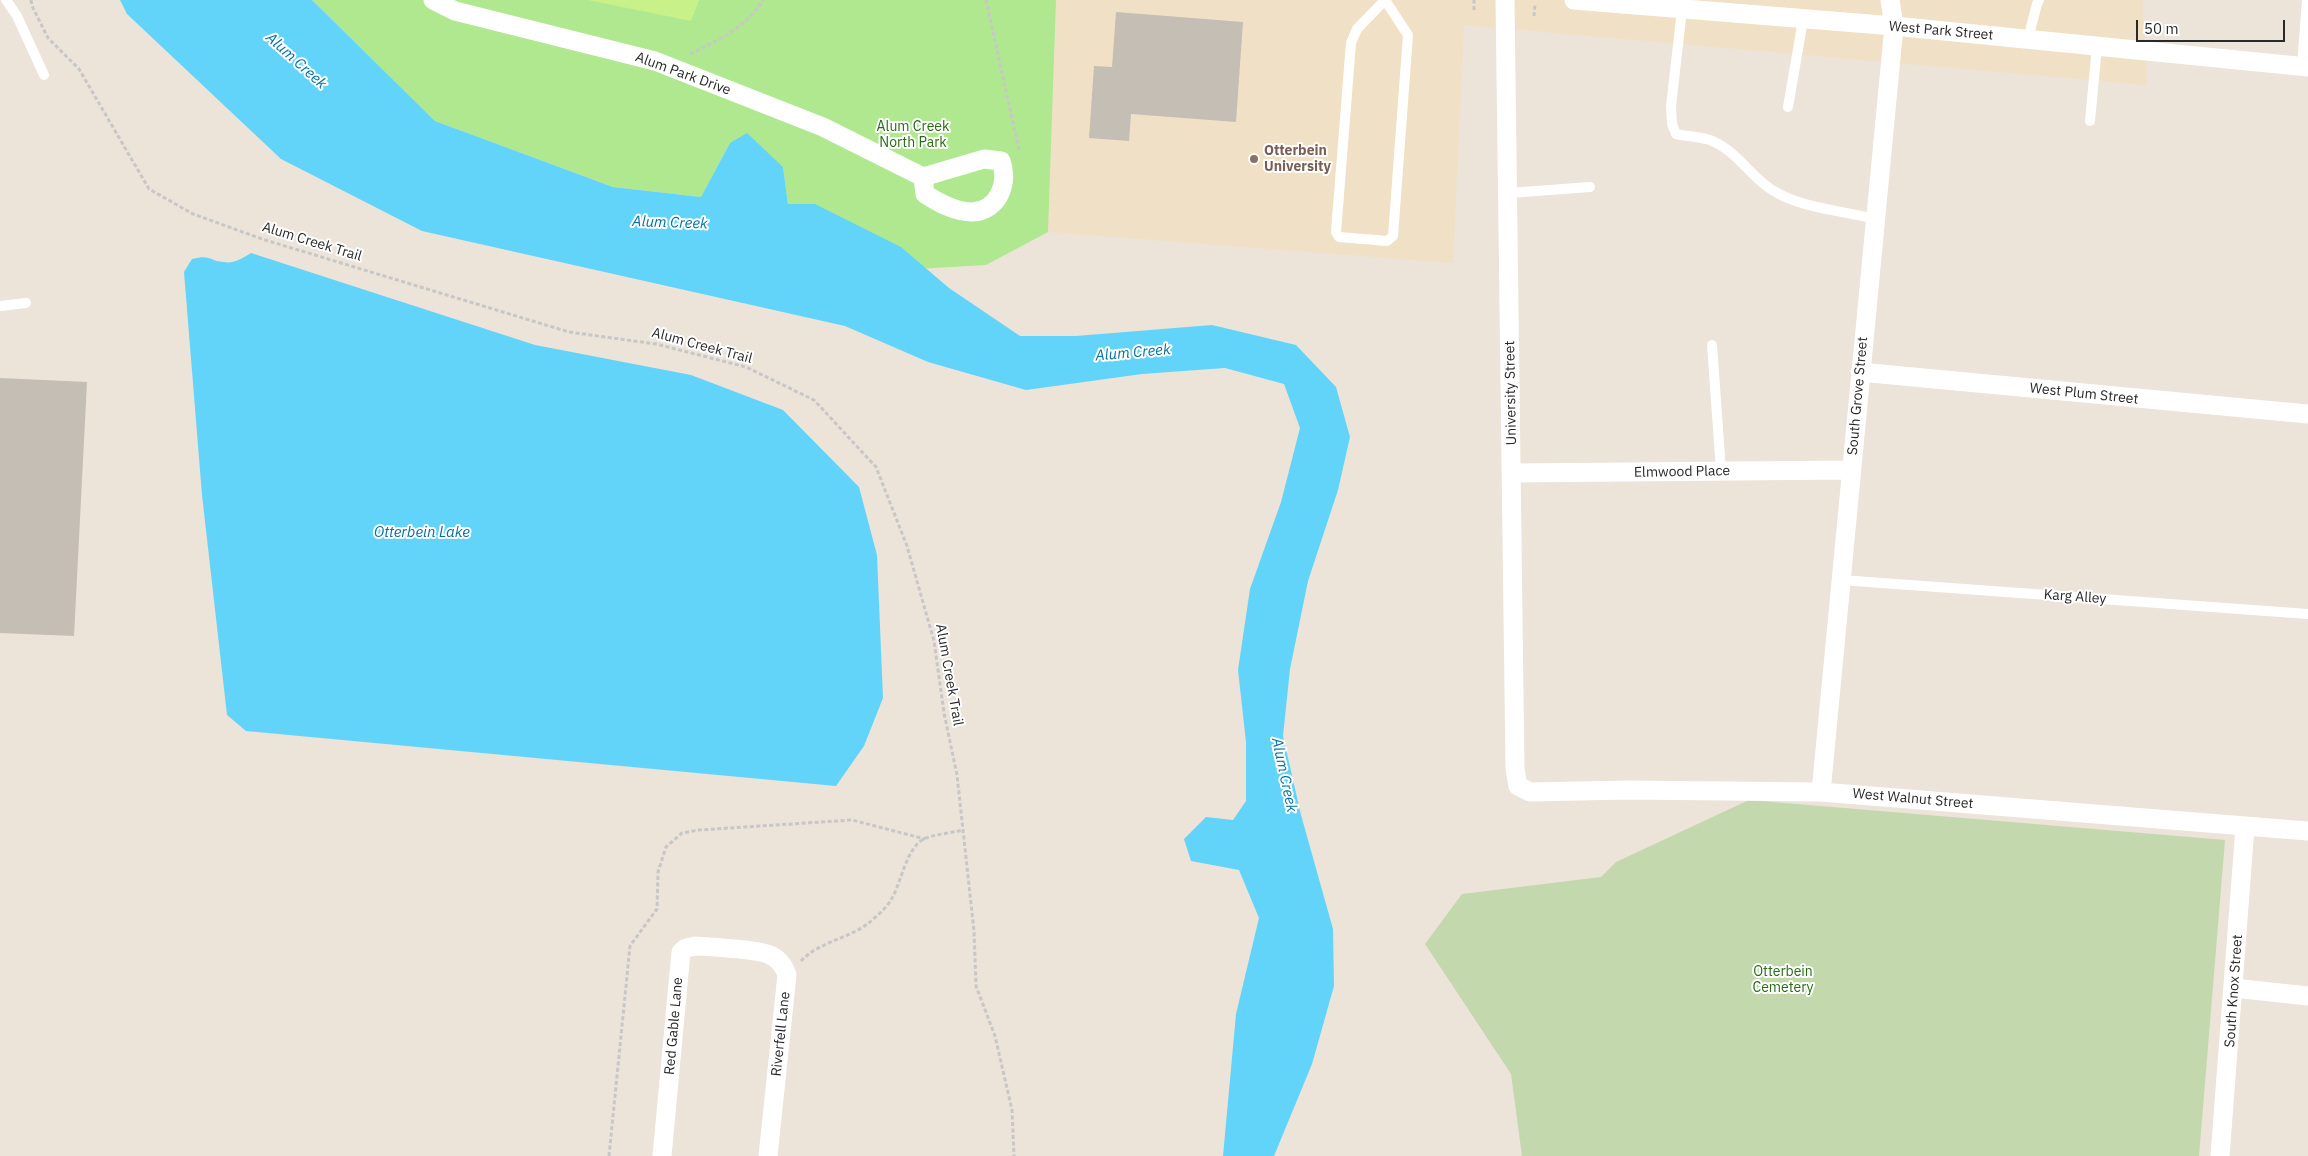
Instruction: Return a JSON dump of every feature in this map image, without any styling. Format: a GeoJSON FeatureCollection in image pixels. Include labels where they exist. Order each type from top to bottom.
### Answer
{"type":"FeatureCollection","features":[{"type":"Feature","properties":{"kind":"street","name":"Alum Park Drive"},"geometry":{"type":"LineString","coordinates":[[433,0],[456,11],[667,66],[823,127],[923,177]]}},
{"type":"Feature","properties":{"kind":"street","name":"University Street"},"geometry":{"type":"LineString","coordinates":[[1505,0],[1515,769],[1518,786]]}},
{"type":"Feature","properties":{"kind":"street","name":"West Park Street"},"geometry":{"type":"LineString","coordinates":[[1574,0],[1894,26],[2305,67]]}},
{"type":"Feature","properties":{"kind":"street","name":"South Grove Street"},"geometry":{"type":"LineString","coordinates":[[1822,792],[1894,26],[1890,0]]}},
{"type":"Feature","properties":{"kind":"street"},"geometry":{"type":"LineString","coordinates":[[984,159],[1001,161],[1005,172],[1002,192],[988,206],[972,212],[943,206],[925,194],[923,177],[984,159]]}},
{"type":"Feature","properties":{"kind":"street","name":"West Plum Street"},"geometry":{"type":"LineString","coordinates":[[1860,372],[2308,414]]}},
{"type":"Feature","properties":{"kind":"street","name":"Elmwood Place"},"geometry":{"type":"LineString","coordinates":[[1512,473],[1851,470]]}},
{"type":"Feature","properties":{"kind":"street","name":"West Walnut Street"},"geometry":{"type":"LineString","coordinates":[[1518,786],[1530,792],[1656,790],[1822,792],[2308,832]]}},
{"type":"Feature","properties":{"kind":"street","name":"South Knox Street"},"geometry":{"type":"LineString","coordinates":[[2220,1156],[2245,827]]}},
{"type":"Feature","properties":{"kind":"street","name":"Red Gable Lane"},"geometry":{"type":"LineString","coordinates":[[662,1156],[681,952],[686,948],[696,946],[735,950]]}},
{"type":"Feature","properties":{"kind":"street","name":"Riverfell Lane"},"geometry":{"type":"LineString","coordinates":[[735,950],[769,954],[779,960],[787,975],[768,1156]]}},
{"type":"Feature","properties":{"kind":"street"},"geometry":{"type":"LineString","coordinates":[[2234,988],[2308,996]]}},
{"type":"Feature","properties":{"kind":"lane"},"geometry":{"type":"LineString","coordinates":[[6,0],[17,16],[44,75]]}},
{"type":"Feature","properties":{"kind":"lane"},"geometry":{"type":"LineString","coordinates":[[1385,0],[1408,35],[1392,236],[1387,241],[1339,237],[1336,232],[1351,44],[1357,29],[1385,0]]}},
{"type":"Feature","properties":{"kind":"lane"},"geometry":{"type":"LineString","coordinates":[[2028,39],[2037,4],[2040,0]]}},
{"type":"Feature","properties":{"kind":"lane"},"geometry":{"type":"LineString","coordinates":[[2305,67],[2307,0]]}},
{"type":"Feature","properties":{"kind":"lane"},"geometry":{"type":"LineString","coordinates":[[1682,10],[1670,106],[1676,134],[1710,141],[1740,161],[1761,183],[1779,195],[1811,206],[1875,219]]}},
{"type":"Feature","properties":{"kind":"lane"},"geometry":{"type":"LineString","coordinates":[[1788,107],[1803,20]]}},
{"type":"Feature","properties":{"kind":"lane"},"geometry":{"type":"LineString","coordinates":[[2090,121],[2097,46]]}},
{"type":"Feature","properties":{"kind":"lane"},"geometry":{"type":"LineString","coordinates":[[1508,193],[1590,187]]}},
{"type":"Feature","properties":{"kind":"lane"},"geometry":{"type":"LineString","coordinates":[[0,306],[26,303]]}},
{"type":"Feature","properties":{"kind":"lane"},"geometry":{"type":"LineString","coordinates":[[1712,345],[1721,471]]}},
{"type":"Feature","properties":{"kind":"lane","name":"Karg Alley"},"geometry":{"type":"LineString","coordinates":[[1841,580],[2308,614]]}},
{"type":"Feature","properties":{"kind":"path","name":"Alum Creek Trail"},"geometry":{"type":"LineString","coordinates":[[31,0],[32,6],[48,38],[79,69],[149,189],[193,214],[262,239],[570,332],[656,344],[746,367],[814,400],[876,467],[907,546],[934,641],[944,713],[957,775],[974,930],[976,986],[995,1036],[1012,1110],[1014,1156]]}},
{"type":"Feature","properties":{"kind":"path"},"geometry":{"type":"LineString","coordinates":[[667,66],[722,38],[755,13],[763,0]]}},
{"type":"Feature","properties":{"kind":"path"},"geometry":{"type":"LineString","coordinates":[[986,0],[1019,150],[1001,161]]}},
{"type":"Feature","properties":{"kind":"path"},"geometry":{"type":"LineString","coordinates":[[1474,0],[1474,10]]}},
{"type":"Feature","properties":{"kind":"path"},"geometry":{"type":"LineString","coordinates":[[1534,16],[1535,4]]}},
{"type":"Feature","properties":{"kind":"path"},"geometry":{"type":"LineString","coordinates":[[609,1156],[630,946],[658,909],[658,872],[666,846],[682,833],[699,830],[852,820],[925,839]]}},
{"type":"Feature","properties":{"kind":"path"},"geometry":{"type":"LineString","coordinates":[[787,975],[817,947],[844,938],[870,922],[890,901],[903,875],[912,848],[925,839],[963,830]]}},
{"type":"Feature","properties":{"kind":"shaded area","name":"Otterbein University"},"geometry":{"type":"Polygon","coordinates":[[[1056,0],[2142,0],[2147,85],[1464,25],[1453,263],[1048,232],[1056,0]]]}},
{"type":"Feature","properties":{"kind":"green space","name":"Alum Creek North Park"},"geometry":{"type":"Polygon","coordinates":[[[312,0],[1056,0],[1048,232],[986,265],[828,274],[788,204],[783,167],[730,143],[701,197],[613,187],[435,121],[312,0]]]}},
{"type":"Feature","properties":{"kind":"green space"},"geometry":{"type":"Polygon","coordinates":[[[588,0],[699,0],[691,21],[588,0]]]}},
{"type":"Feature","properties":{"kind":"green space","name":"Otterbein Cemetery"},"geometry":{"type":"Polygon","coordinates":[[[1749,800],[2225,840],[2199,1156],[1522,1156],[1511,1074],[1425,944],[1462,894],[1601,877],[1616,862],[1749,800]]]}},
{"type":"Feature","properties":{"kind":"water","name":"Alum Creek"},"geometry":{"type":"Polygon","coordinates":[[[120,0],[312,0],[435,121],[613,187],[701,197],[730,143],[747,133],[783,167],[788,204],[815,204],[901,247],[949,288],[1020,336],[1076,336],[1212,325],[1296,345],[1336,387],[1350,437],[1338,490],[1308,581],[1290,669],[1283,736],[1301,815],[1333,929],[1334,986],[1312,1064],[1274,1156],[1223,1156],[1236,1014],[1259,918],[1239,870],[1191,861],[1184,839],[1206,817],[1233,820],[1246,801],[1246,742],[1238,670],[1250,589],[1281,502],[1300,428],[1284,384],[1225,368],[1142,374],[1026,390],[928,362],[845,326],[422,231],[281,159],[127,14],[120,0]]]}},
{"type":"Feature","properties":{"kind":"water","name":"Otterbein Lake"},"geometry":{"type":"Polygon","coordinates":[[[251,253],[535,345],[691,375],[783,410],[859,487],[877,555],[883,698],[864,746],[836,786],[246,731],[227,715],[202,495],[184,272],[192,259],[207,257],[231,262],[251,253]]]}},
{"type":"Feature","properties":{"kind":"building"},"geometry":{"type":"Polygon","coordinates":[[[1116,12],[1243,22],[1236,122],[1131,114],[1129,141],[1089,138],[1094,66],[1112,67],[1116,12]]]}},
{"type":"Feature","properties":{"kind":"building"},"geometry":{"type":"Polygon","coordinates":[[[0,378],[87,382],[74,636],[0,633],[0,378]]]}},
{"type":"Feature","properties":{"kind":"place","name":"Otterbein University"},"geometry":{"type":"Point","coordinates":[1254,159]}}]}
